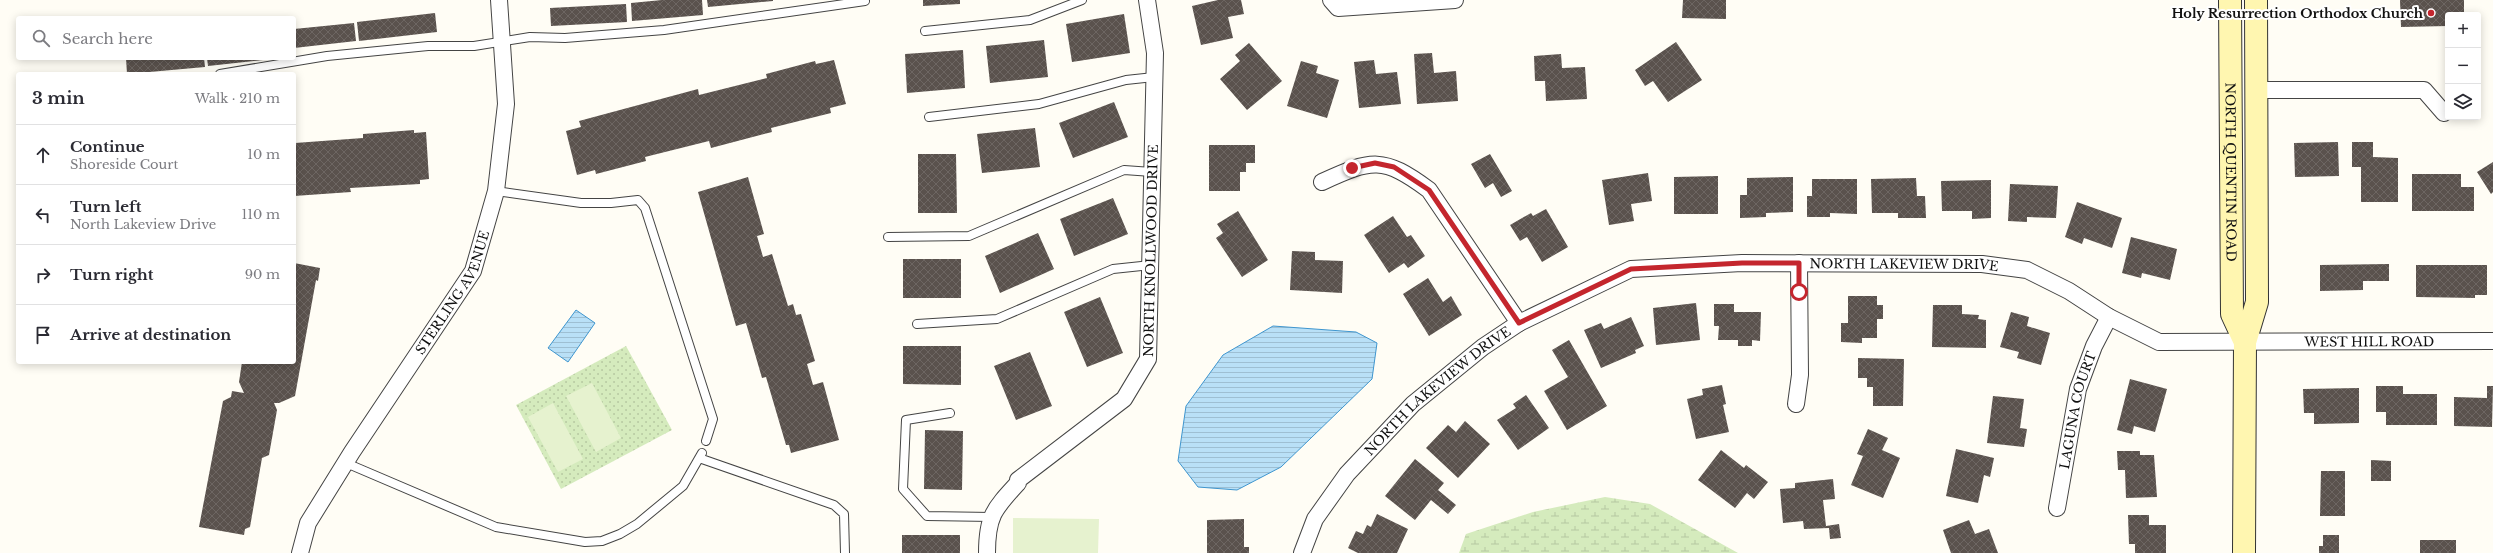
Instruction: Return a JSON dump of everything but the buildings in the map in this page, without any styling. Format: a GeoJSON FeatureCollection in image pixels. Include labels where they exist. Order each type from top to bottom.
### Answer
{"type":"FeatureCollection","features":[{"type":"Feature","properties":{"kind":"main road","name":"NORTH QUENTIN ROAD"},"geometry":{"type":"LineString","coordinates":[[2230,0],[2232,314],[2245,342]]}},
{"type":"Feature","properties":{"kind":"main road","name":"NORTH QUENTIN ROAD"},"geometry":{"type":"LineString","coordinates":[[2244,553],[2245,342],[2257,302],[2256,0]]}},
{"type":"Feature","properties":{"kind":"street","name":"STERLING AVENUE"},"geometry":{"type":"LineString","coordinates":[[300,553],[308,523],[346,463],[474,271],[496,191],[506,104],[499,0]]}},
{"type":"Feature","properties":{"kind":"street","name":"NORTH KNOLLWOOD DRIVE"},"geometry":{"type":"LineString","coordinates":[[987,553],[987,536],[994,508],[1018,483],[1018,480],[1124,399],[1148,359],[1155,53],[1147,0]]}},
{"type":"Feature","properties":{"kind":"street"},"geometry":{"type":"LineString","coordinates":[[1331,0],[1338,8],[1455,0]]}},
{"type":"Feature","properties":{"kind":"street"},"geometry":{"type":"LineString","coordinates":[[2257,90],[2424,90],[2444,113]]}},
{"type":"Feature","properties":{"kind":"street"},"geometry":{"type":"LineString","coordinates":[[1322,182],[1352,168],[1375,163],[1394,167],[1411,177],[1429,190],[1519,323]]}},
{"type":"Feature","properties":{"kind":"street","name":"NORTH LAKEVIEW DRIVE"},"geometry":{"type":"LineString","coordinates":[[1302,553],[1315,519],[1347,474],[1413,404],[1483,347],[1519,323],[1631,269],[1742,263],[1982,264],[2027,270],[2069,291],[2109,317],[2159,342],[2245,342]]}},
{"type":"Feature","properties":{"kind":"street"},"geometry":{"type":"LineString","coordinates":[[1796,404],[1800,375],[1799,263]]}},
{"type":"Feature","properties":{"kind":"street","name":"LAGUNA COURT"},"geometry":{"type":"LineString","coordinates":[[2057,508],[2078,389],[2094,346],[2109,317]]}},
{"type":"Feature","properties":{"kind":"street","name":"WEST HILL ROAD"},"geometry":{"type":"LineString","coordinates":[[2245,342],[2493,341]]}},
{"type":"Feature","properties":{"kind":"lane"},"geometry":{"type":"LineString","coordinates":[[925,31],[1030,20],[1082,0]]}},
{"type":"Feature","properties":{"kind":"lane"},"geometry":{"type":"LineString","coordinates":[[232,72],[327,56],[428,46],[474,46],[530,37],[565,38],[664,30],[865,1]]}},
{"type":"Feature","properties":{"kind":"lane"},"geometry":{"type":"LineString","coordinates":[[928,117],[1039,104],[1126,80],[1154,77]]}},
{"type":"Feature","properties":{"kind":"lane"},"geometry":{"type":"LineString","coordinates":[[888,237],[969,236],[1124,170],[1152,172]]}},
{"type":"Feature","properties":{"kind":"lane"},"geometry":{"type":"LineString","coordinates":[[496,191],[581,203],[611,204],[638,200],[645,208],[713,419],[706,441]]}},
{"type":"Feature","properties":{"kind":"lane"},"geometry":{"type":"LineString","coordinates":[[917,324],[997,319],[1113,268],[1151,265]]}},
{"type":"Feature","properties":{"kind":"lane"},"geometry":{"type":"LineString","coordinates":[[950,413],[906,420],[903,489],[928,516],[992,517]]}},
{"type":"Feature","properties":{"kind":"lane"},"geometry":{"type":"LineString","coordinates":[[346,463],[496,527],[586,542],[602,540],[620,534],[637,524],[683,486],[700,455],[834,504],[844,514],[845,553]]}},
{"type":"Feature","properties":{"kind":"green space"},"geometry":{"type":"Polygon","coordinates":[[[626,346],[672,430],[561,489],[516,405],[626,346]]]}},
{"type":"Feature","properties":{"kind":"green space"},"geometry":{"type":"Polygon","coordinates":[[[592,383],[621,438],[596,452],[566,396],[592,383]]]}},
{"type":"Feature","properties":{"kind":"green space"},"geometry":{"type":"Polygon","coordinates":[[[553,403],[583,459],[558,472],[528,417],[553,403]]]}},
{"type":"Feature","properties":{"kind":"green space"},"geometry":{"type":"Polygon","coordinates":[[[1605,497],[1650,504],[1738,553],[1459,553],[1466,534],[1533,512],[1605,497]]]}},
{"type":"Feature","properties":{"kind":"green space"},"geometry":{"type":"Polygon","coordinates":[[[1013,518],[1099,519],[1098,553],[1013,553],[1013,518]]]}},
{"type":"Feature","properties":{"kind":"water"},"geometry":{"type":"Polygon","coordinates":[[[576,310],[595,323],[568,362],[548,348],[576,310]]]}},
{"type":"Feature","properties":{"kind":"water"},"geometry":{"type":"Polygon","coordinates":[[[1273,326],[1356,332],[1377,343],[1372,379],[1281,467],[1237,490],[1198,487],[1178,461],[1186,406],[1223,355],[1273,326]]]}},
{"type":"Feature","properties":{"kind":"place","name":"Holy Resurrection Orthodox Church"},"geometry":{"type":"Point","coordinates":[2431,13]}},
{"type":"Feature","properties":{"kind":"route"},"geometry":{"type":"LineString","coordinates":[[1352,168],[1375,163],[1394,167],[1429,190],[1486,272],[1519,323],[1631,269],[1742,263],[1799,263],[1799,292]]}}]}
